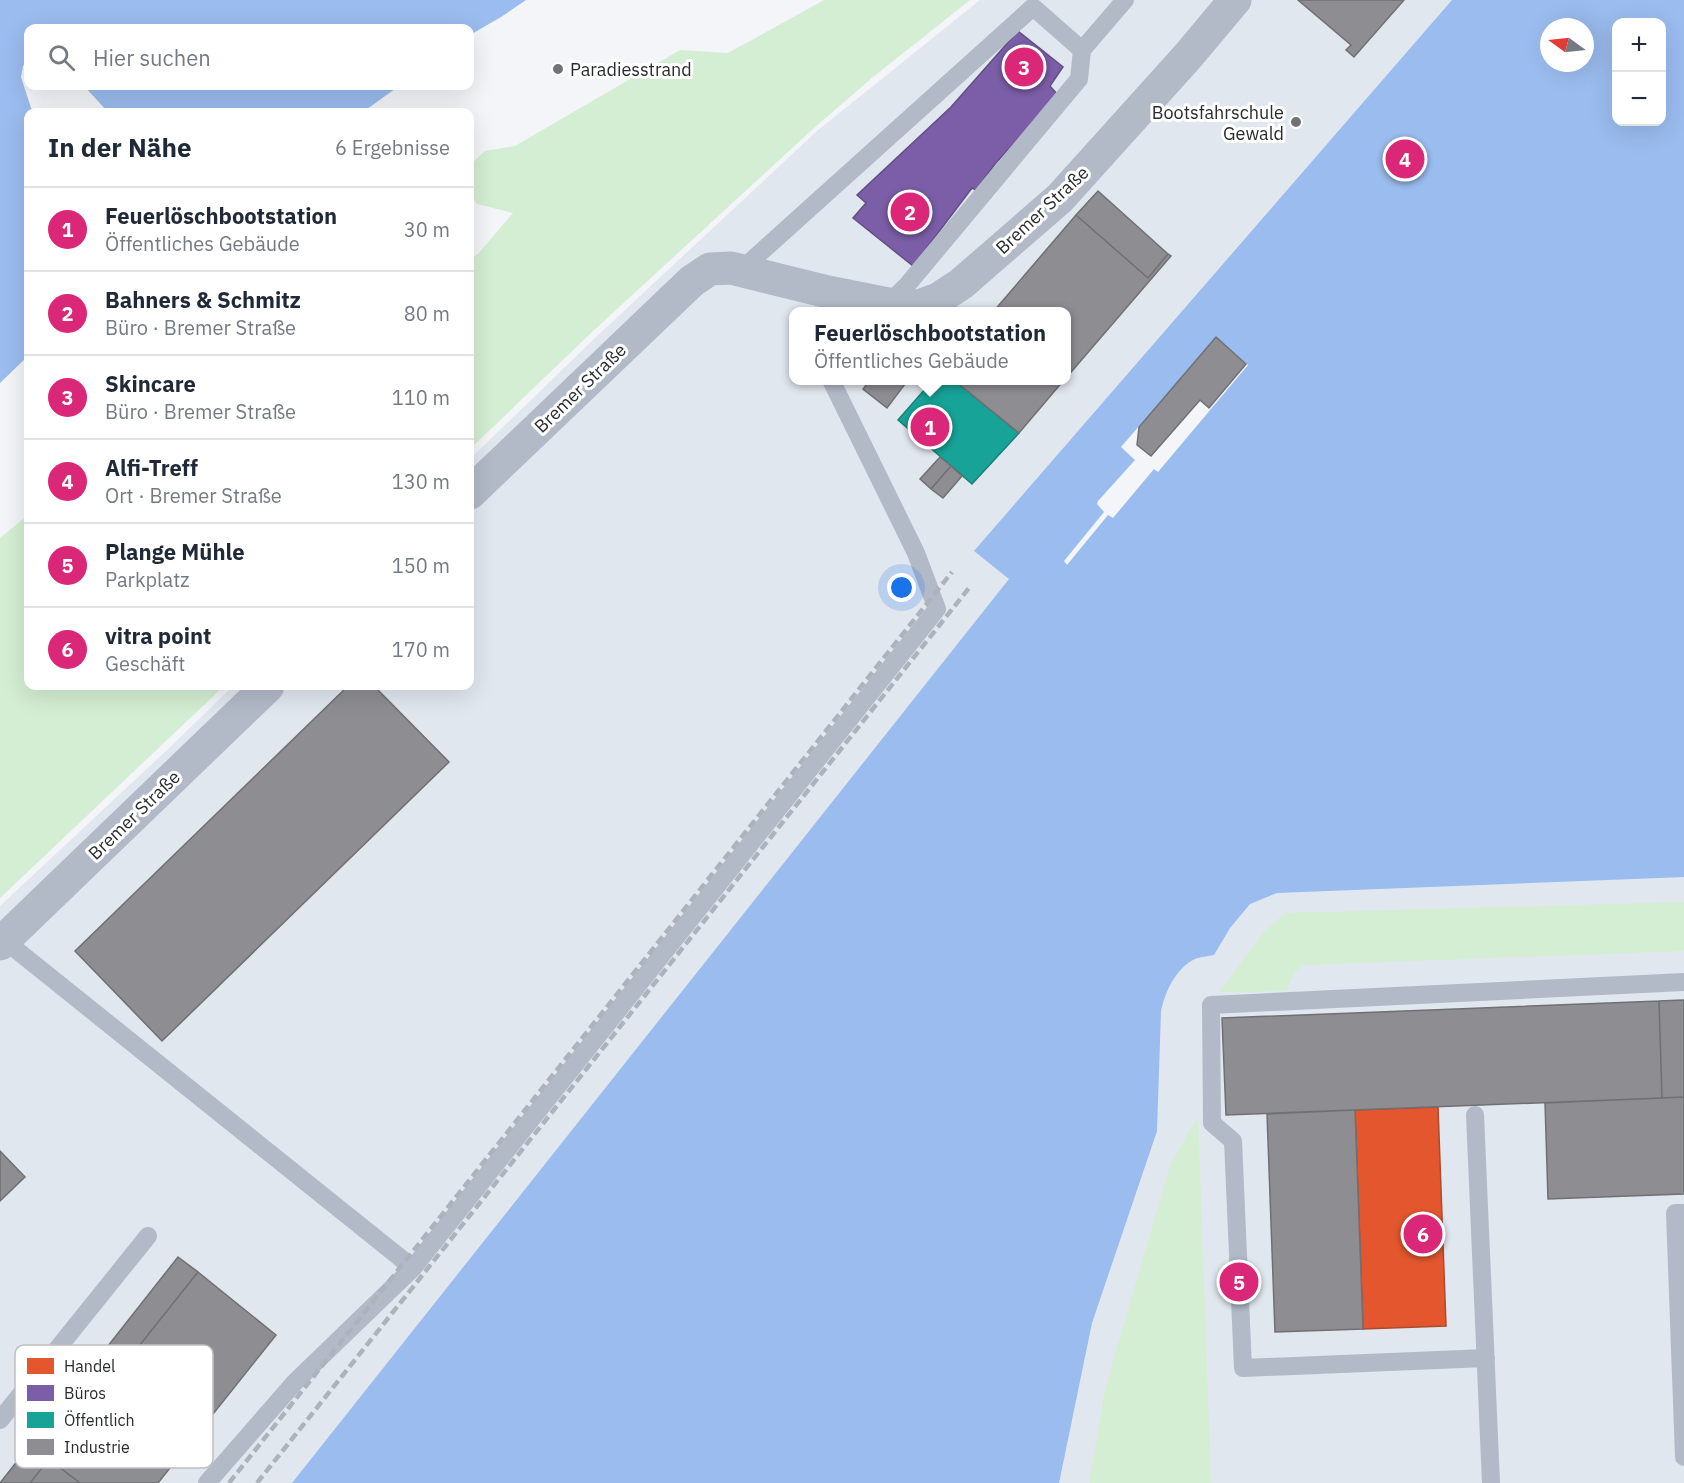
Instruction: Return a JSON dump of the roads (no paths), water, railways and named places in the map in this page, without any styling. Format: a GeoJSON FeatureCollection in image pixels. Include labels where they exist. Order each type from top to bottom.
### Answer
{"type":"FeatureCollection","features":[{"type":"Feature","properties":{"kind":"street","name":"Bremer Straße"},"geometry":{"type":"LineString","coordinates":[[474,489],[692,281],[710,269],[740,270],[825,302],[920,306],[938,299],[961,284],[1060,198],[1188,56],[1235,0]]}},
{"type":"Feature","properties":{"kind":"street","name":"Bremer Straße"},"geometry":{"type":"LineString","coordinates":[[2,942],[264,690]]}},
{"type":"Feature","properties":{"kind":"lane"},"geometry":{"type":"LineString","coordinates":[[888,304],[908,284],[1079,79],[1082,50],[1125,0]]}},
{"type":"Feature","properties":{"kind":"lane"},"geometry":{"type":"LineString","coordinates":[[740,270],[1034,7],[1082,50]]}},
{"type":"Feature","properties":{"kind":"lane"},"geometry":{"type":"LineString","coordinates":[[207,1483],[295,1382],[413,1268],[937,609],[916,553],[833,385]]}},
{"type":"Feature","properties":{"kind":"lane"},"geometry":{"type":"LineString","coordinates":[[2,942],[413,1268]]}},
{"type":"Feature","properties":{"kind":"lane"},"geometry":{"type":"LineString","coordinates":[[1486,1358],[1243,1368],[1233,1141],[1212,1123],[1211,1005],[1684,982]]}},
{"type":"Feature","properties":{"kind":"lane"},"geometry":{"type":"LineString","coordinates":[[1475,1115],[1491,1483]]}},
{"type":"Feature","properties":{"kind":"lane"},"geometry":{"type":"LineString","coordinates":[[1684,1213],[1675,1213],[1684,1457]]}},
{"type":"Feature","properties":{"kind":"lane"},"geometry":{"type":"LineString","coordinates":[[60,1345],[148,1236]]}},
{"type":"Feature","properties":{"kind":"lane"},"geometry":{"type":"LineString","coordinates":[[0,1420],[15,1401]]}},
{"type":"Feature","properties":{"kind":"water"},"geometry":{"type":"Polygon","coordinates":[[[0,0],[526,0],[474,33],[474,24],[24,24],[24,64],[21,77],[31,108],[24,108],[24,360],[0,383],[0,0]]]}},
{"type":"Feature","properties":{"kind":"water"},"geometry":{"type":"Polygon","coordinates":[[[1452,0],[1684,0],[1684,877],[1277,893],[1250,904],[1230,928],[1214,955],[1195,959],[1182,968],[1165,996],[1161,1011],[1157,1131],[1092,1323],[1059,1483],[292,1483],[1009,579],[974,551],[1452,0]]]}},
{"type":"Feature","properties":{"kind":"water"},"geometry":{"type":"Polygon","coordinates":[[[88,90],[393,90],[369,108],[104,108],[88,90]]]}},
{"type":"Feature","properties":{"kind":"railway"},"geometry":{"type":"LineString","coordinates":[[229,1483],[952,572]]}},
{"type":"Feature","properties":{"kind":"railway"},"geometry":{"type":"LineString","coordinates":[[257,1483],[969,588]]}},
{"type":"Feature","properties":{"kind":"place","name":"Skincare"},"geometry":{"type":"Point","coordinates":[1024,67]}},
{"type":"Feature","properties":{"kind":"place","name":"Paradiesstrand"},"geometry":{"type":"Point","coordinates":[558,69]}},
{"type":"Feature","properties":{"kind":"place","name":"Bootsfahrschule Gewald"},"geometry":{"type":"Point","coordinates":[1296,122]}},
{"type":"Feature","properties":{"kind":"place","name":"Alfi-Treff"},"geometry":{"type":"Point","coordinates":[1405,159]}},
{"type":"Feature","properties":{"kind":"place","name":"Bahners & Schmitz"},"geometry":{"type":"Point","coordinates":[910,212]}},
{"type":"Feature","properties":{"kind":"place","name":"Feuerlöschbootstation"},"geometry":{"type":"Point","coordinates":[930,427]}},
{"type":"Feature","properties":{"kind":"place","name":"vitra point"},"geometry":{"type":"Point","coordinates":[1423,1234]}},
{"type":"Feature","properties":{"kind":"place","name":"Plange Mühle"},"geometry":{"type":"Point","coordinates":[1239,1282]}}]}
